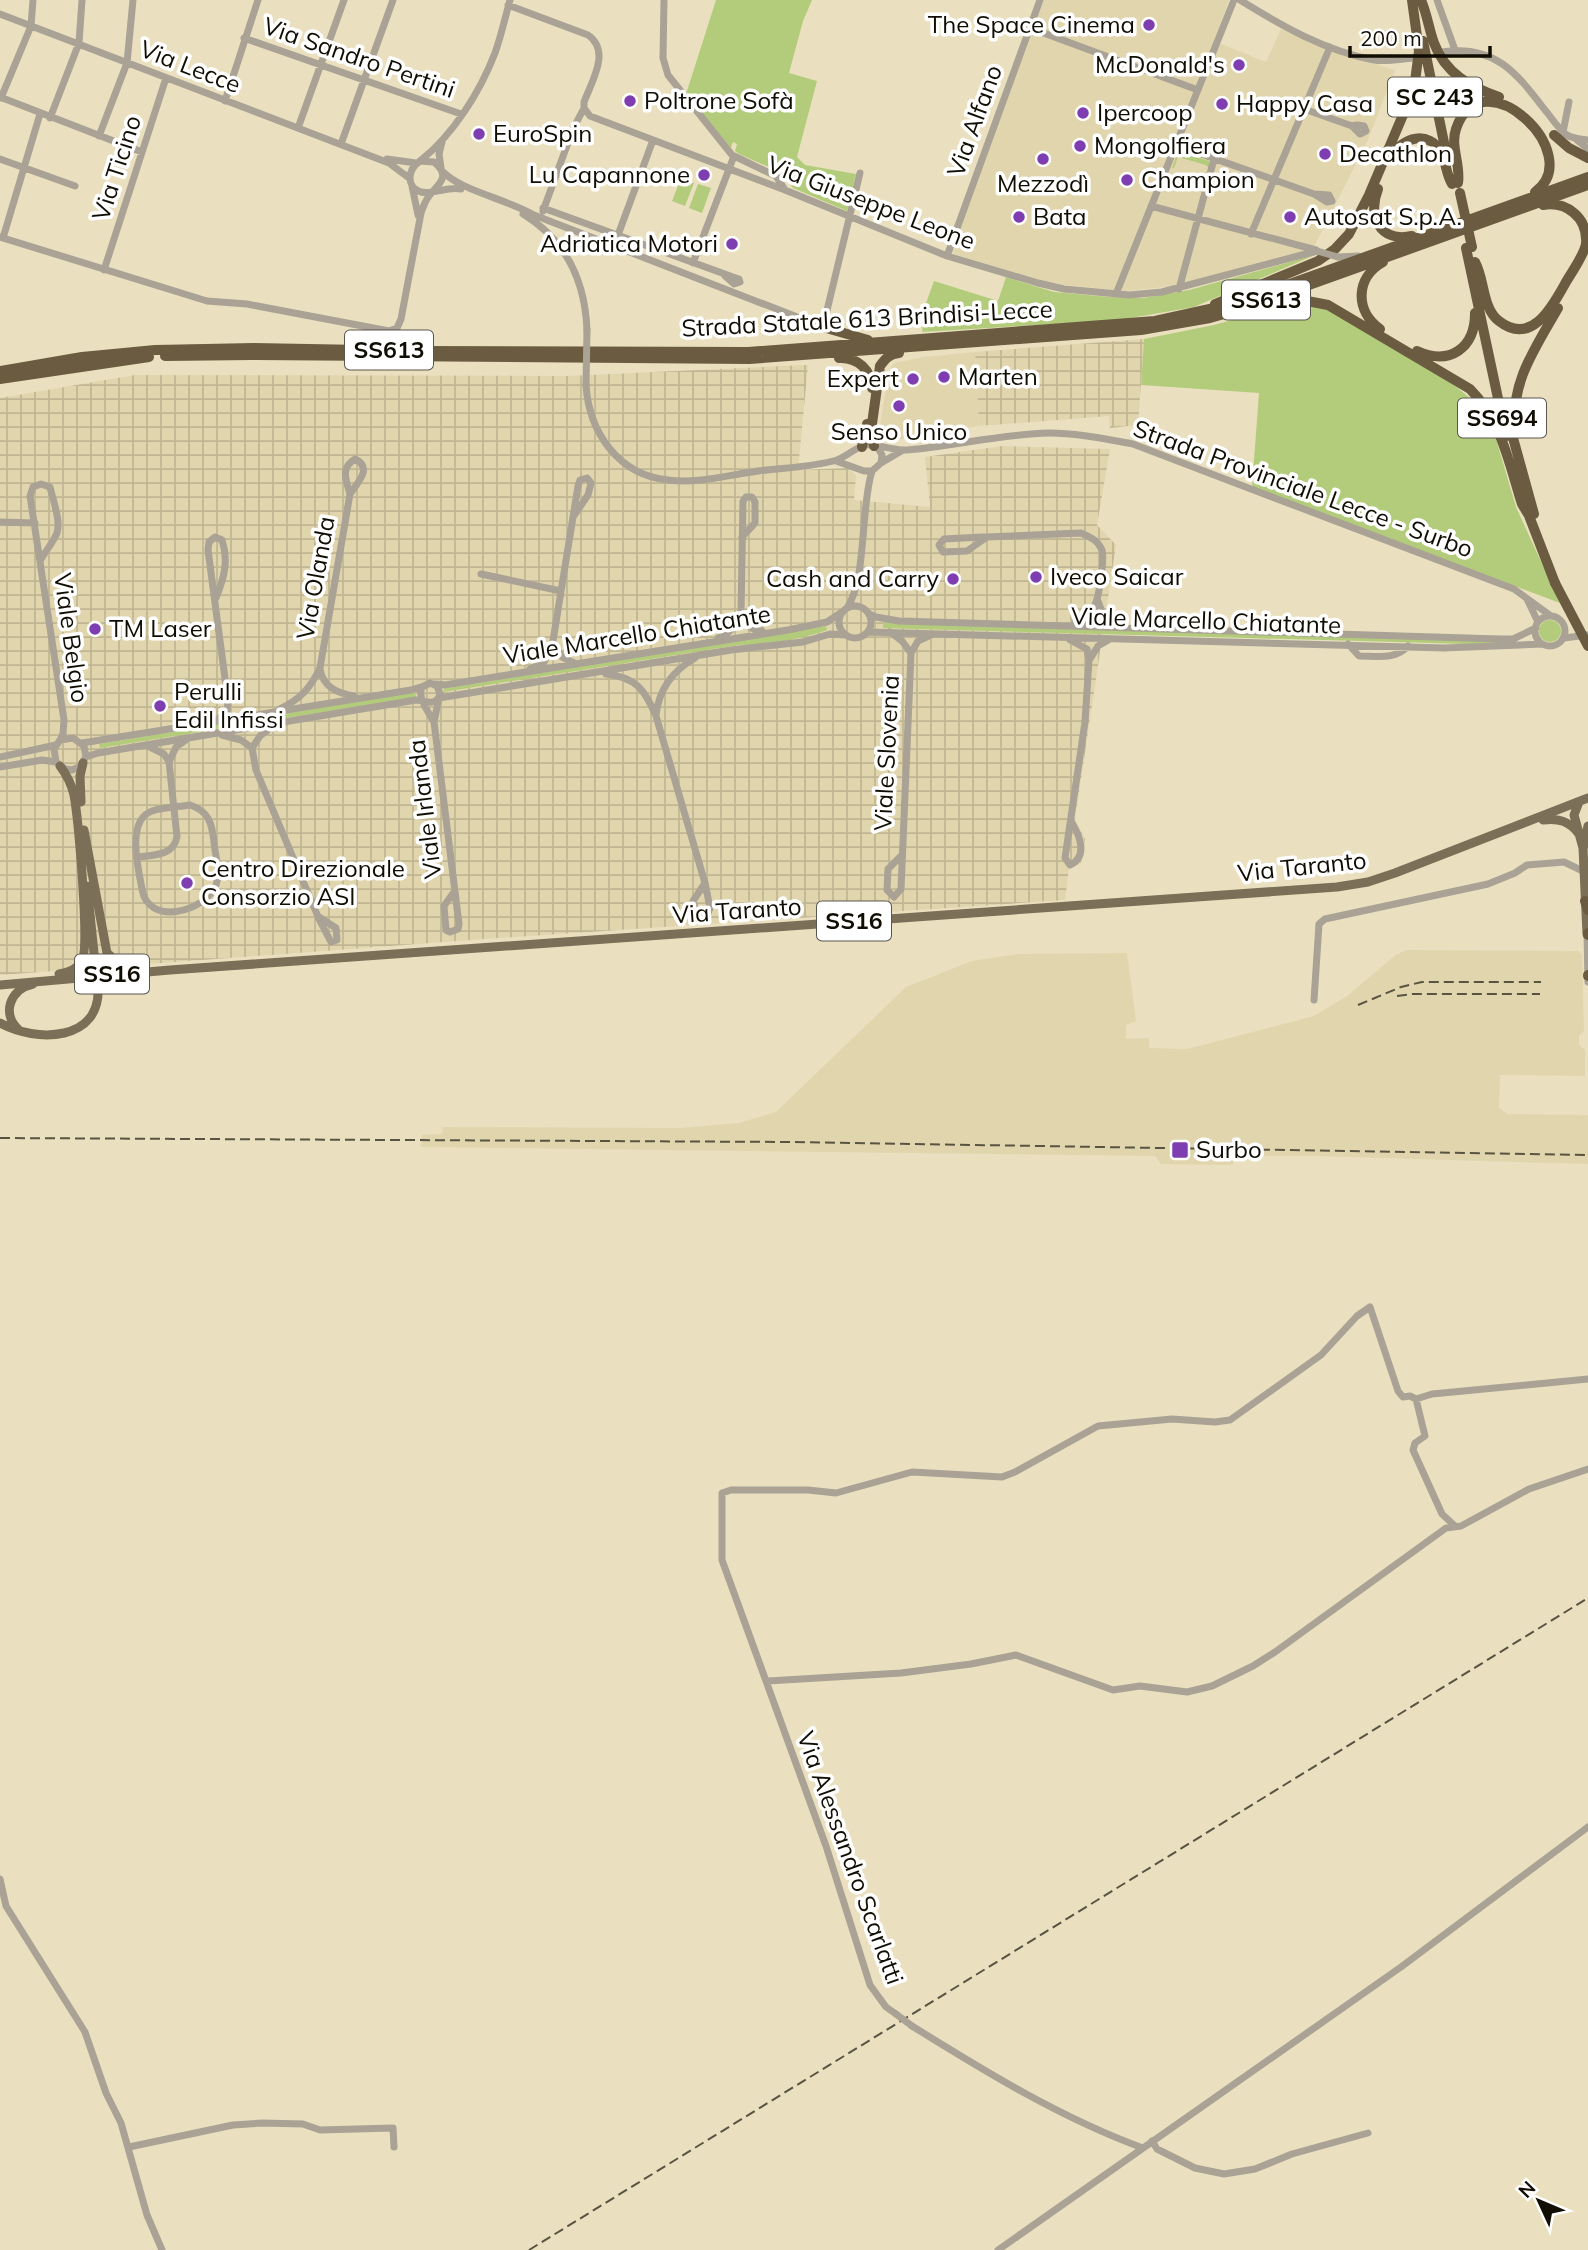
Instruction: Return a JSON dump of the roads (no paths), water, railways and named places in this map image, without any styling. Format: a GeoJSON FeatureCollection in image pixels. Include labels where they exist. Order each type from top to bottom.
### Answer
{"type":"FeatureCollection","features":[{"type":"Feature","properties":{"kind":"highway","name":"SC 243"},"geometry":{"type":"LineString","coordinates":[[1413,0],[1469,247]]}},
{"type":"Feature","properties":{"kind":"highway"},"geometry":{"type":"LineString","coordinates":[[1126,324],[1208,306],[1318,261],[1343,242],[1369,195],[1414,89],[1419,51],[1413,0]]}},
{"type":"Feature","properties":{"kind":"highway","name":"SC 243"},"geometry":{"type":"LineString","coordinates":[[1420,0],[1456,189]]}},
{"type":"Feature","properties":{"kind":"highway"},"geometry":{"type":"LineString","coordinates":[[1420,0],[1433,41],[1452,72],[1478,90],[1521,107],[1569,148],[1588,158]]}},
{"type":"Feature","properties":{"kind":"highway"},"geometry":{"type":"LineString","coordinates":[[1456,189],[1460,175],[1454,137],[1464,116],[1475,106],[1490,101],[1505,103],[1532,118],[1556,143],[1559,160],[1554,176],[1541,189],[1486,217]]}},
{"type":"Feature","properties":{"kind":"highway"},"geometry":{"type":"LineString","coordinates":[[1450,226],[1414,236],[1398,237],[1380,226],[1373,205],[1393,153],[1402,142],[1409,139],[1424,139],[1437,147],[1456,189]]}},
{"type":"Feature","properties":{"kind":"highway","name":"Strada Statale 613 Brindisi-Lecce"},"geometry":{"type":"LineString","coordinates":[[0,379],[148,357],[252,355],[738,359],[1141,330],[1210,318],[1439,238],[1588,177]]}},
{"type":"Feature","properties":{"kind":"highway","name":"Strada Statale 613 Brindisi-Lecce"},"geometry":{"type":"LineString","coordinates":[[0,371],[93,356],[155,350],[254,348],[748,352],[1126,324],[1172,318],[1237,303],[1450,226],[1588,185]]}},
{"type":"Feature","properties":{"kind":"highway"},"geometry":{"type":"LineString","coordinates":[[1472,263],[1492,313],[1507,326],[1526,328],[1543,319],[1550,311],[1586,244],[1585,226],[1580,218],[1574,211],[1558,204],[1542,205],[1496,220],[1486,217]]}},
{"type":"Feature","properties":{"kind":"highway"},"geometry":{"type":"LineString","coordinates":[[1439,238],[1383,262],[1370,271],[1363,286],[1361,301],[1372,323],[1426,355],[1444,356],[1462,348],[1473,333],[1475,324],[1472,263]]}},
{"type":"Feature","properties":{"kind":"highway","name":"SS694"},"geometry":{"type":"LineString","coordinates":[[1469,247],[1511,460],[1528,514],[1588,646]]}},
{"type":"Feature","properties":{"kind":"highway"},"geometry":{"type":"LineString","coordinates":[[1527,492],[1514,424],[1517,387],[1588,255]]}},
{"type":"Feature","properties":{"kind":"highway","name":"SS694"},"geometry":{"type":"LineString","coordinates":[[1472,263],[1527,492],[1558,581],[1588,633]]}},
{"type":"Feature","properties":{"kind":"highway"},"geometry":{"type":"LineString","coordinates":[[1210,318],[1220,318],[1279,300],[1318,302],[1341,312],[1462,383],[1478,397],[1496,424],[1521,504],[1528,514]]}},
{"type":"Feature","properties":{"kind":"highway"},"geometry":{"type":"LineString","coordinates":[[823,327],[862,339],[926,336],[934,338]]}},
{"type":"Feature","properties":{"kind":"highway"},"geometry":{"type":"LineString","coordinates":[[876,447],[871,431],[877,379],[884,359],[893,354],[952,349],[968,344]]}},
{"type":"Feature","properties":{"kind":"highway"},"geometry":{"type":"LineString","coordinates":[[786,357],[803,360],[846,358],[856,360],[864,367],[871,377],[872,392],[860,448]]}},
{"type":"Feature","properties":{"kind":"main road"},"geometry":{"type":"LineString","coordinates":[[0,1023],[23,1034],[48,1035],[79,1028],[92,1015],[97,1004],[98,986],[79,792],[85,760]]}},
{"type":"Feature","properties":{"kind":"main road"},"geometry":{"type":"LineString","coordinates":[[58,764],[69,777],[107,953],[114,961],[131,969],[157,967],[170,970]]}},
{"type":"Feature","properties":{"kind":"main road"},"geometry":{"type":"LineString","coordinates":[[1583,800],[1587,810]]}},
{"type":"Feature","properties":{"kind":"main road"},"geometry":{"type":"LineString","coordinates":[[1583,800],[1574,815],[1583,848],[1586,873],[1588,934]]}},
{"type":"Feature","properties":{"kind":"main road","name":"Via Taranto"},"geometry":{"type":"LineString","coordinates":[[0,985],[10,982],[170,970],[1336,887],[1368,882],[1395,873],[1583,800]]}},
{"type":"Feature","properties":{"kind":"main road"},"geometry":{"type":"LineString","coordinates":[[1527,822],[1557,818],[1569,823],[1580,835]]}},
{"type":"Feature","properties":{"kind":"main road"},"geometry":{"type":"LineString","coordinates":[[1583,848],[1588,826]]}},
{"type":"Feature","properties":{"kind":"main road"},"geometry":{"type":"LineString","coordinates":[[10,982],[64,974],[82,960],[85,942],[82,840]]}},
{"type":"Feature","properties":{"kind":"main road"},"geometry":{"type":"LineString","coordinates":[[23,1034],[13,1025],[9,1014],[10,1001],[16,992],[26,986],[53,979]]}},
{"type":"Feature","properties":{"kind":"street"},"geometry":{"type":"LineString","coordinates":[[33,0],[31,26],[1,98],[142,152]]}},
{"type":"Feature","properties":{"kind":"street"},"geometry":{"type":"LineString","coordinates":[[50,118],[79,43],[82,0]]}},
{"type":"Feature","properties":{"kind":"street"},"geometry":{"type":"LineString","coordinates":[[99,136],[127,63],[133,0]]}},
{"type":"Feature","properties":{"kind":"street"},"geometry":{"type":"LineString","coordinates":[[225,102],[258,0]]}},
{"type":"Feature","properties":{"kind":"street"},"geometry":{"type":"LineString","coordinates":[[298,128],[344,0]]}},
{"type":"Feature","properties":{"kind":"street"},"geometry":{"type":"LineString","coordinates":[[341,144],[393,0]]}},
{"type":"Feature","properties":{"kind":"street"},"geometry":{"type":"LineString","coordinates":[[521,10],[524,0]]}},
{"type":"Feature","properties":{"kind":"street"},"geometry":{"type":"LineString","coordinates":[[664,0],[663,58],[668,75],[734,156],[776,176],[785,190]]}},
{"type":"Feature","properties":{"kind":"street","name":"Via Alfano"},"geometry":{"type":"LineString","coordinates":[[947,256],[1040,0]]}},
{"type":"Feature","properties":{"kind":"street"},"geometry":{"type":"LineString","coordinates":[[1116,294],[1234,0]]}},
{"type":"Feature","properties":{"kind":"street"},"geometry":{"type":"LineString","coordinates":[[1240,0],[1281,25],[1331,47],[1377,60],[1413,58]]}},
{"type":"Feature","properties":{"kind":"street"},"geometry":{"type":"LineString","coordinates":[[1437,0],[1455,50]]}},
{"type":"Feature","properties":{"kind":"street"},"geometry":{"type":"LineString","coordinates":[[418,223],[418,207],[410,172],[433,151],[478,88],[495,52],[509,2],[521,10],[588,35],[597,41],[600,57],[584,107],[540,218]]}},
{"type":"Feature","properties":{"kind":"street","name":"Via Lecce"},"geometry":{"type":"LineString","coordinates":[[0,14],[225,102],[366,153],[394,165],[410,181]]}},
{"type":"Feature","properties":{"kind":"street"},"geometry":{"type":"LineString","coordinates":[[1030,28],[1198,90]]}},
{"type":"Feature","properties":{"kind":"street","name":"Via Sandro Pertini"},"geometry":{"type":"LineString","coordinates":[[244,38],[461,114]]}},
{"type":"Feature","properties":{"kind":"street"},"geometry":{"type":"LineString","coordinates":[[1251,234],[1331,47]]}},
{"type":"Feature","properties":{"kind":"street"},"geometry":{"type":"LineString","coordinates":[[1441,52],[1478,52],[1502,62],[1521,79],[1563,132],[1588,145]]}},
{"type":"Feature","properties":{"kind":"street","name":"Via Ticino"},"geometry":{"type":"LineString","coordinates":[[104,270],[166,78]]}},
{"type":"Feature","properties":{"kind":"street"},"geometry":{"type":"LineString","coordinates":[[1563,132],[1569,102]]}},
{"type":"Feature","properties":{"kind":"street","name":"Via Giuseppe Leone"},"geometry":{"type":"LineString","coordinates":[[584,107],[590,116],[729,168],[947,256],[1038,284],[1116,294],[1147,294],[1179,289],[1317,251]]}},
{"type":"Feature","properties":{"kind":"street"},"geometry":{"type":"LineString","coordinates":[[1304,109],[1352,126]]}},
{"type":"Feature","properties":{"kind":"street"},"geometry":{"type":"LineString","coordinates":[[40,114],[1,237],[207,301],[247,304],[389,331],[397,328],[401,319],[418,223],[424,205],[441,184],[440,148],[448,131]]}},
{"type":"Feature","properties":{"kind":"street"},"geometry":{"type":"LineString","coordinates":[[618,235],[653,140]]}},
{"type":"Feature","properties":{"kind":"street"},"geometry":{"type":"LineString","coordinates":[[1176,145],[1314,194]]}},
{"type":"Feature","properties":{"kind":"street","name":"Via Lecce"},"geometry":{"type":"LineString","coordinates":[[366,153],[418,162]]}},
{"type":"Feature","properties":{"kind":"street"},"geometry":{"type":"LineString","coordinates":[[693,263],[734,156]]}},
{"type":"Feature","properties":{"kind":"street"},"geometry":{"type":"LineString","coordinates":[[0,159],[75,186]]}},
{"type":"Feature","properties":{"kind":"street"},"geometry":{"type":"LineString","coordinates":[[1179,289],[1214,159]]}},
{"type":"Feature","properties":{"kind":"street"},"geometry":{"type":"LineString","coordinates":[[418,162],[434,162],[450,183],[527,216],[561,247],[576,271],[584,296],[589,411],[608,448],[630,467],[654,478],[695,480],[835,460],[860,448],[876,447],[882,455],[881,463],[866,470],[835,460]]}},
{"type":"Feature","properties":{"kind":"street"},"geometry":{"type":"LineString","coordinates":[[442,171],[455,182],[511,203],[540,218],[823,327],[860,173]]}},
{"type":"Feature","properties":{"kind":"street"},"geometry":{"type":"LineString","coordinates":[[410,181],[423,193],[461,189]]}},
{"type":"Feature","properties":{"kind":"street"},"geometry":{"type":"LineString","coordinates":[[1152,206],[1338,257],[1351,258],[1390,248]]}},
{"type":"Feature","properties":{"kind":"street"},"geometry":{"type":"LineString","coordinates":[[543,208],[725,276]]}},
{"type":"Feature","properties":{"kind":"street","name":"Strada Provinciale Lecce - Surbo"},"geometry":{"type":"LineString","coordinates":[[876,447],[904,450],[1050,433],[1133,444],[1514,589],[1551,616]]}},
{"type":"Feature","properties":{"kind":"street"},"geometry":{"type":"LineString","coordinates":[[860,448],[856,461],[866,470],[867,488],[857,583],[861,603],[872,623],[869,632]]}},
{"type":"Feature","properties":{"kind":"street","name":"Strada Provinciale Lecce - Surbo"},"geometry":{"type":"LineString","coordinates":[[881,463],[904,450]]}},
{"type":"Feature","properties":{"kind":"street"},"geometry":{"type":"LineString","coordinates":[[521,673],[544,662],[553,641],[561,591],[578,486],[580,480],[587,478],[591,483],[588,495],[573,517]]}},
{"type":"Feature","properties":{"kind":"street","name":"Viale Belgio"},"geometry":{"type":"LineString","coordinates":[[40,561],[57,536],[58,527],[50,487],[41,484],[33,487],[30,496],[64,720],[63,734],[58,743]]}},
{"type":"Feature","properties":{"kind":"street","name":"Via Olanda"},"geometry":{"type":"LineString","coordinates":[[274,712],[303,695],[320,668],[350,494]]}},
{"type":"Feature","properties":{"kind":"street"},"geometry":{"type":"LineString","coordinates":[[710,642],[728,634],[739,620],[743,501],[746,497],[752,497],[755,502],[755,523],[742,537]]}},
{"type":"Feature","properties":{"kind":"street"},"geometry":{"type":"LineString","coordinates":[[0,522],[34,523]]}},
{"type":"Feature","properties":{"kind":"street"},"geometry":{"type":"LineString","coordinates":[[987,537],[967,551],[943,552],[939,545],[944,539],[987,537],[1081,533],[1093,538],[1101,548],[1103,558],[1098,601],[1088,617],[1065,625]]}},
{"type":"Feature","properties":{"kind":"street"},"geometry":{"type":"LineString","coordinates":[[215,722],[227,712],[228,701],[208,550],[209,542],[215,537],[222,540],[227,554],[216,598]]}},
{"type":"Feature","properties":{"kind":"street"},"geometry":{"type":"LineString","coordinates":[[481,574],[561,591]]}},
{"type":"Feature","properties":{"kind":"street"},"geometry":{"type":"LineString","coordinates":[[846,635],[839,622],[857,583]]}},
{"type":"Feature","properties":{"kind":"street"},"geometry":{"type":"LineString","coordinates":[[1525,595],[1537,625],[1536,636],[1542,644]]}},
{"type":"Feature","properties":{"kind":"street"},"geometry":{"type":"LineString","coordinates":[[1098,601],[1103,615],[1126,626]]}},
{"type":"Feature","properties":{"kind":"street","name":"Viale Marcello Chiatante"},"geometry":{"type":"LineString","coordinates":[[0,757],[58,743],[66,738],[80,741],[215,722],[362,698],[426,684],[445,685],[788,630],[827,622],[856,606],[876,617],[900,621],[1500,639],[1513,639],[1537,625],[1546,616],[1551,616]]}},
{"type":"Feature","properties":{"kind":"street"},"geometry":{"type":"LineString","coordinates":[[741,612],[743,619],[752,629],[788,630]]}},
{"type":"Feature","properties":{"kind":"street"},"geometry":{"type":"LineString","coordinates":[[1551,616],[1576,631],[1588,633]]}},
{"type":"Feature","properties":{"kind":"street"},"geometry":{"type":"LineString","coordinates":[[1564,625],[1564,638]]}},
{"type":"Feature","properties":{"kind":"street","name":"Viale Marcello Chiatante"},"geometry":{"type":"LineString","coordinates":[[0,767],[42,760],[72,770],[85,760],[143,745],[416,699],[432,703],[439,698],[701,655],[803,642],[830,634],[860,638],[869,632],[939,632],[1501,647],[1557,645],[1564,638],[1588,633]]}},
{"type":"Feature","properties":{"kind":"street","name":"Viale Slovenia"},"geometry":{"type":"LineString","coordinates":[[890,632],[902,641],[911,653]]}},
{"type":"Feature","properties":{"kind":"street","name":"Viale Slovenia"},"geometry":{"type":"LineString","coordinates":[[902,855],[887,873],[887,890],[894,897],[901,889],[911,653],[918,641],[939,632]]}},
{"type":"Feature","properties":{"kind":"street"},"geometry":{"type":"LineString","coordinates":[[1059,636],[1081,644],[1087,649],[1089,660],[1086,722],[1065,858],[1070,865],[1079,858],[1082,840],[1071,821]]}},
{"type":"Feature","properties":{"kind":"street"},"geometry":{"type":"LineString","coordinates":[[1089,660],[1098,646],[1114,638]]}},
{"type":"Feature","properties":{"kind":"street"},"geometry":{"type":"LineString","coordinates":[[553,641],[562,657],[577,664]]}},
{"type":"Feature","properties":{"kind":"street"},"geometry":{"type":"LineString","coordinates":[[656,716],[666,683],[680,668],[701,655]]}},
{"type":"Feature","properties":{"kind":"street","name":"Via Olanda"},"geometry":{"type":"LineString","coordinates":[[320,668],[321,676],[332,689],[362,698]]}},
{"type":"Feature","properties":{"kind":"street"},"geometry":{"type":"LineString","coordinates":[[593,673],[616,675],[640,686],[647,695],[656,716],[705,883]]}},
{"type":"Feature","properties":{"kind":"street"},"geometry":{"type":"LineString","coordinates":[[434,684],[439,690],[439,698]]}},
{"type":"Feature","properties":{"kind":"street"},"geometry":{"type":"LineString","coordinates":[[422,687],[420,694],[423,701]]}},
{"type":"Feature","properties":{"kind":"street","name":"Viale Irlanda"},"geometry":{"type":"LineString","coordinates":[[439,698],[434,722],[459,924],[458,929],[450,932],[446,930],[444,906],[454,892]]}},
{"type":"Feature","properties":{"kind":"street"},"geometry":{"type":"LineString","coordinates":[[228,701],[238,713],[246,717]]}},
{"type":"Feature","properties":{"kind":"street","name":"Viale Irlanda"},"geometry":{"type":"LineString","coordinates":[[423,701],[434,722]]}},
{"type":"Feature","properties":{"kind":"street","name":"Viale Belgio"},"geometry":{"type":"LineString","coordinates":[[64,720],[70,732],[80,741]]}},
{"type":"Feature","properties":{"kind":"street"},"geometry":{"type":"LineString","coordinates":[[252,748],[260,736],[277,723]]}},
{"type":"Feature","properties":{"kind":"street"},"geometry":{"type":"LineString","coordinates":[[216,733],[241,740],[252,748],[256,770],[318,918]]}},
{"type":"Feature","properties":{"kind":"street"},"geometry":{"type":"LineString","coordinates":[[138,857],[165,853],[175,846],[177,840],[169,762],[176,747],[191,737]]}},
{"type":"Feature","properties":{"kind":"street"},"geometry":{"type":"LineString","coordinates":[[80,741],[85,760]]}},
{"type":"Feature","properties":{"kind":"street"},"geometry":{"type":"LineString","coordinates":[[58,743],[54,754],[58,764]]}},
{"type":"Feature","properties":{"kind":"street"},"geometry":{"type":"LineString","coordinates":[[143,745],[159,750],[169,762]]}},
{"type":"Feature","properties":{"kind":"street"},"geometry":{"type":"LineString","coordinates":[[193,806],[203,812],[211,822],[217,880],[211,893],[195,907],[177,911],[158,910],[145,900],[142,893],[138,857],[135,833],[140,820],[150,812],[193,806]]}},
{"type":"Feature","properties":{"kind":"street"},"geometry":{"type":"LineString","coordinates":[[1314,1000],[1319,923],[1325,919],[1488,884],[1515,873],[1527,864],[1564,862],[1586,873]]}},
{"type":"Feature","properties":{"kind":"street"},"geometry":{"type":"LineString","coordinates":[[1588,934],[1588,982]]}},
{"type":"Feature","properties":{"kind":"street","name":"Via Alessandro Scarlatti"},"geometry":{"type":"LineString","coordinates":[[1143,2148],[1100,2132],[985,2072],[886,2007],[870,1985],[826,1846],[722,1560],[722,1493],[731,1490],[808,1490],[836,1493],[912,1472],[1002,1477],[1098,1426],[1172,1419],[1223,1422],[1241,1414],[1321,1355],[1338,1340],[1357,1316],[1370,1307],[1398,1391],[1403,1396],[1416,1399]]}},
{"type":"Feature","properties":{"kind":"street"},"geometry":{"type":"LineString","coordinates":[[1455,1526],[1442,1514],[1413,1450],[1415,1443],[1425,1436],[1416,1399],[1441,1393],[1588,1379]]}},
{"type":"Feature","properties":{"kind":"street"},"geometry":{"type":"LineString","coordinates":[[768,1681],[911,1672],[1016,1655],[1113,1690],[1140,1686],[1176,1692],[1198,1691],[1254,1666],[1446,1528],[1461,1526],[1529,1489],[1588,1469]]}},
{"type":"Feature","properties":{"kind":"street"},"geometry":{"type":"LineString","coordinates":[[998,2250],[1401,1967],[1588,1827]]}},
{"type":"Feature","properties":{"kind":"street"},"geometry":{"type":"LineString","coordinates":[[0,1879],[6,1906],[85,2032],[106,2093],[121,2123],[147,2215],[162,2250]]}},
{"type":"Feature","properties":{"kind":"street"},"geometry":{"type":"LineString","coordinates":[[129,2147],[233,2126],[289,2123],[320,2130],[393,2128],[394,2147]]}},
{"type":"Feature","properties":{"kind":"street"},"geometry":{"type":"LineString","coordinates":[[1152,2141],[1157,2150],[1195,2168],[1224,2174],[1255,2169],[1292,2154],[1368,2133]]}},
{"type":"Feature","properties":{"kind":"railway"},"geometry":{"type":"LineString","coordinates":[[1358,1005],[1401,987],[1422,982],[1541,982]]}},
{"type":"Feature","properties":{"kind":"railway"},"geometry":{"type":"LineString","coordinates":[[1397,996],[1540,994]]}},
{"type":"Feature","properties":{"kind":"railway"},"geometry":{"type":"LineString","coordinates":[[0,1138],[794,1142],[1588,1155]]}},
{"type":"Feature","properties":{"kind":"railway"},"geometry":{"type":"LineString","coordinates":[[529,2250],[1588,1598]]}},
{"type":"Feature","properties":{"kind":"place","name":"The Space Cinema"},"geometry":{"type":"Point","coordinates":[1149,25]}},
{"type":"Feature","properties":{"kind":"place","name":"McDonald's"},"geometry":{"type":"Point","coordinates":[1239,65]}},
{"type":"Feature","properties":{"kind":"place","name":"Poltrone Sofà"},"geometry":{"type":"Point","coordinates":[630,101]}},
{"type":"Feature","properties":{"kind":"place","name":"Happy Casa"},"geometry":{"type":"Point","coordinates":[1222,104]}},
{"type":"Feature","properties":{"kind":"place","name":"Ipercoop"},"geometry":{"type":"Point","coordinates":[1083,113]}},
{"type":"Feature","properties":{"kind":"place","name":"EuroSpin"},"geometry":{"type":"Point","coordinates":[479,134]}},
{"type":"Feature","properties":{"kind":"place","name":"Mongolfiera"},"geometry":{"type":"Point","coordinates":[1080,146]}},
{"type":"Feature","properties":{"kind":"place","name":"Decathlon"},"geometry":{"type":"Point","coordinates":[1325,154]}},
{"type":"Feature","properties":{"kind":"place","name":"Mezzodì"},"geometry":{"type":"Point","coordinates":[1043,159]}},
{"type":"Feature","properties":{"kind":"place","name":"Lu Capannone"},"geometry":{"type":"Point","coordinates":[704,175]}},
{"type":"Feature","properties":{"kind":"place","name":"Champion"},"geometry":{"type":"Point","coordinates":[1127,180]}},
{"type":"Feature","properties":{"kind":"place","name":"Bata"},"geometry":{"type":"Point","coordinates":[1019,217]}},
{"type":"Feature","properties":{"kind":"place","name":"Autosat S.p.A."},"geometry":{"type":"Point","coordinates":[1290,217]}},
{"type":"Feature","properties":{"kind":"place","name":"Adriatica Motori"},"geometry":{"type":"Point","coordinates":[732,244]}},
{"type":"Feature","properties":{"kind":"place","name":"Marten"},"geometry":{"type":"Point","coordinates":[944,377]}},
{"type":"Feature","properties":{"kind":"place","name":"Expert"},"geometry":{"type":"Point","coordinates":[913,379]}},
{"type":"Feature","properties":{"kind":"place","name":"Senso Unico"},"geometry":{"type":"Point","coordinates":[899,406]}},
{"type":"Feature","properties":{"kind":"place","name":"Iveco Saicar"},"geometry":{"type":"Point","coordinates":[1036,577]}},
{"type":"Feature","properties":{"kind":"place","name":"Cash and Carry"},"geometry":{"type":"Point","coordinates":[953,579]}},
{"type":"Feature","properties":{"kind":"place","name":"TM Laser"},"geometry":{"type":"Point","coordinates":[95,629]}},
{"type":"Feature","properties":{"kind":"place","name":"Perulli Edil Infissi"},"geometry":{"type":"Point","coordinates":[160,706]}},
{"type":"Feature","properties":{"kind":"place","name":"Centro Direzionale Consorzio ASI"},"geometry":{"type":"Point","coordinates":[187,883]}},
{"type":"Feature","properties":{"kind":"place","name":"Surbo"},"geometry":{"type":"Point","coordinates":[1180,1150]}}]}
